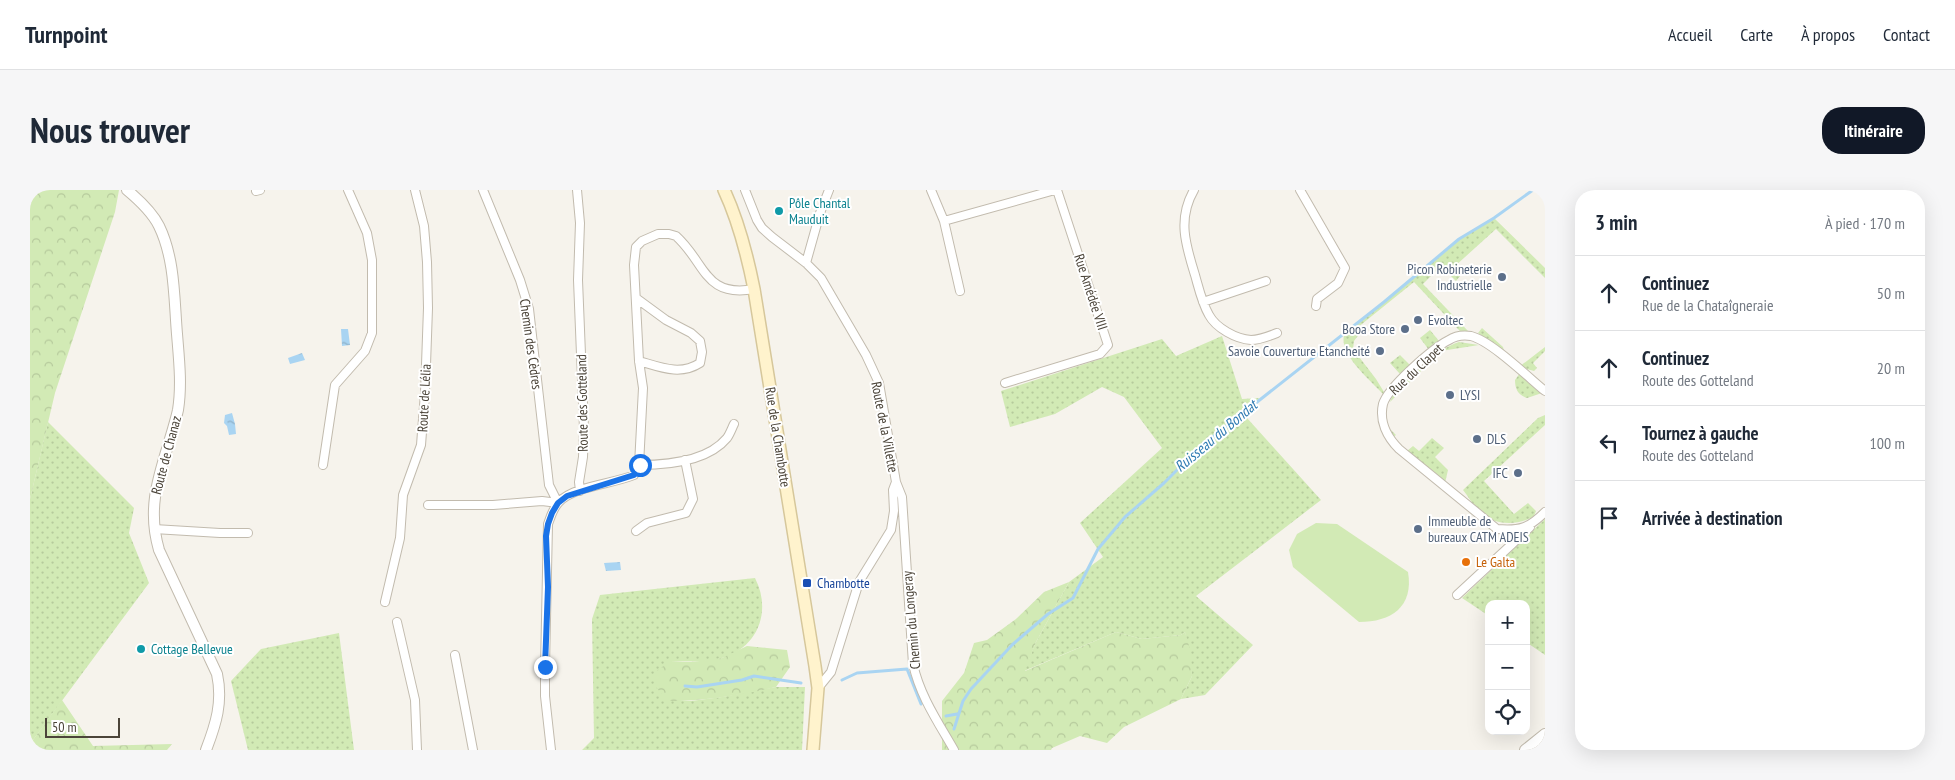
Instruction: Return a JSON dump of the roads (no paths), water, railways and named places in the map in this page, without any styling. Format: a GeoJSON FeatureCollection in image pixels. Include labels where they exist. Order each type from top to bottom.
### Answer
{"type":"FeatureCollection","features":[{"type":"Feature","properties":{"kind":"main road","name":"Rue de la Chambotte"},"geometry":{"type":"LineString","coordinates":[[724,190],[736,215],[754,289],[818,688]]}},
{"type":"Feature","properties":{"kind":"main road"},"geometry":{"type":"LineString","coordinates":[[813,750],[818,688]]}},
{"type":"Feature","properties":{"kind":"street","name":"Route de Chanaz"},"geometry":{"type":"LineString","coordinates":[[127,190],[149,210],[158,224],[166,243],[173,279],[181,384],[178,411],[156,486],[153,508],[154,529],[159,550],[217,674],[220,695],[218,715],[206,750]]}},
{"type":"Feature","properties":{"kind":"street"},"geometry":{"type":"LineString","coordinates":[[323,465],[335,385],[365,351],[372,333],[372,260],[367,234],[348,190]]}},
{"type":"Feature","properties":{"kind":"street","name":"Route de Lélia"},"geometry":{"type":"LineString","coordinates":[[385,602],[400,538],[403,495],[421,445],[428,308],[427,262],[424,226],[415,190]]}},
{"type":"Feature","properties":{"kind":"street","name":"Chemin des Cèdres"},"geometry":{"type":"LineString","coordinates":[[483,190],[520,280],[528,309],[549,485],[558,503]]}},
{"type":"Feature","properties":{"kind":"street","name":"Route des Gotteland"},"geometry":{"type":"LineString","coordinates":[[577,190],[580,223],[578,280],[584,430],[579,482],[580,491]]}},
{"type":"Feature","properties":{"kind":"street","name":"Route de la Villette"},"geometry":{"type":"LineString","coordinates":[[745,190],[762,228],[806,263],[821,278],[866,354],[879,383],[896,482],[891,530],[859,582],[831,672],[818,688]]}},
{"type":"Feature","properties":{"kind":"street"},"geometry":{"type":"LineString","coordinates":[[806,263],[820,212],[830,190]]}},
{"type":"Feature","properties":{"kind":"street"},"geometry":{"type":"LineString","coordinates":[[932,190],[944,221],[960,291]]}},
{"type":"Feature","properties":{"kind":"street"},"geometry":{"type":"LineString","coordinates":[[944,221],[1056,190]]}},
{"type":"Feature","properties":{"kind":"street","name":"Rue Amédée VIII"},"geometry":{"type":"LineString","coordinates":[[1005,383],[1100,354],[1108,345],[1056,190]]}},
{"type":"Feature","properties":{"kind":"street"},"geometry":{"type":"LineString","coordinates":[[1194,190],[1185,212],[1183,228],[1185,244],[1209,317],[1220,328],[1250,340],[1264,338],[1277,333]]}},
{"type":"Feature","properties":{"kind":"street"},"geometry":{"type":"LineString","coordinates":[[1300,190],[1345,268],[1338,283],[1317,299],[1316,306]]}},
{"type":"Feature","properties":{"kind":"street"},"geometry":{"type":"LineString","coordinates":[[551,750],[545,667],[548,587],[546,536],[548,524],[558,503],[567,496],[634,475],[640,465],[643,388],[639,361],[634,265],[636,247],[642,241],[658,234],[676,236],[711,280],[719,286],[737,291],[754,289]]}},
{"type":"Feature","properties":{"kind":"street"},"geometry":{"type":"LineString","coordinates":[[1203,302],[1266,281]]}},
{"type":"Feature","properties":{"kind":"street"},"geometry":{"type":"LineString","coordinates":[[636,298],[666,320],[692,333],[700,341],[702,352],[700,363],[691,369],[680,371],[639,361]]}},
{"type":"Feature","properties":{"kind":"street","name":"Rue du Clapet"},"geometry":{"type":"LineString","coordinates":[[1510,530],[1497,529],[1399,449],[1391,440],[1383,424],[1384,402],[1390,390],[1422,360],[1449,339],[1460,336],[1478,339],[1490,346],[1545,391]]}},
{"type":"Feature","properties":{"kind":"street"},"geometry":{"type":"LineString","coordinates":[[640,465],[696,458],[728,438],[734,424]]}},
{"type":"Feature","properties":{"kind":"street"},"geometry":{"type":"LineString","coordinates":[[636,531],[647,523],[686,513],[694,499],[684,460]]}},
{"type":"Feature","properties":{"kind":"street","name":"Chemin du Longeray"},"geometry":{"type":"LineString","coordinates":[[896,482],[902,496],[913,664],[926,702],[954,750]]}},
{"type":"Feature","properties":{"kind":"street"},"geometry":{"type":"LineString","coordinates":[[428,505],[493,505],[542,501],[558,503]]}},
{"type":"Feature","properties":{"kind":"street"},"geometry":{"type":"LineString","coordinates":[[1457,595],[1545,512]]}},
{"type":"Feature","properties":{"kind":"street"},"geometry":{"type":"LineString","coordinates":[[1512,544],[1510,530],[1515,531],[1535,522]]}},
{"type":"Feature","properties":{"kind":"street"},"geometry":{"type":"LineString","coordinates":[[154,529],[248,533]]}},
{"type":"Feature","properties":{"kind":"street"},"geometry":{"type":"LineString","coordinates":[[397,622],[415,700],[417,750]]}},
{"type":"Feature","properties":{"kind":"street"},"geometry":{"type":"LineString","coordinates":[[455,655],[473,750]]}},
{"type":"Feature","properties":{"kind":"street"},"geometry":{"type":"LineString","coordinates":[[1525,750],[1545,734]]}},
{"type":"Feature","properties":{"kind":"water"},"geometry":{"type":"Polygon","coordinates":[[[341,329],[348,329],[350,345],[342,346],[341,329]]]}},
{"type":"Feature","properties":{"kind":"water"},"geometry":{"type":"Polygon","coordinates":[[[302,353],[305,360],[290,364],[288,358],[302,353]]]}},
{"type":"Feature","properties":{"kind":"water"},"geometry":{"type":"Polygon","coordinates":[[[232,413],[236,434],[229,435],[227,426],[224,423],[225,415],[232,413]]]}},
{"type":"Feature","properties":{"kind":"water"},"geometry":{"type":"Polygon","coordinates":[[[620,562],[621,570],[606,571],[604,563],[620,562]]]}},
{"type":"Feature","properties":{"kind":"waterway","name":"Ruisseau du Bondat"},"geometry":{"type":"LineString","coordinates":[[954,729],[963,701],[971,689],[1012,645],[1048,614],[1073,598],[1098,549],[1125,517],[1164,483],[1200,447],[1384,302],[1459,239],[1494,218],[1533,190]]}},
{"type":"Feature","properties":{"kind":"waterway"},"geometry":{"type":"LineString","coordinates":[[842,680],[857,673],[907,669],[921,704]]}},
{"type":"Feature","properties":{"kind":"waterway"},"geometry":{"type":"LineString","coordinates":[[685,686],[697,687],[742,680],[754,676],[801,683]]}},
{"type":"Feature","properties":{"kind":"waterway"},"geometry":{"type":"LineString","coordinates":[[946,716],[957,714]]}},
{"type":"Feature","properties":{"kind":"place","name":"Pôle Chantal Mauduit"},"geometry":{"type":"Point","coordinates":[779,211]}},
{"type":"Feature","properties":{"kind":"place","name":"Picon Robineterie Industrielle"},"geometry":{"type":"Point","coordinates":[1502,277]}},
{"type":"Feature","properties":{"kind":"place","name":"Evoltec"},"geometry":{"type":"Point","coordinates":[1418,320]}},
{"type":"Feature","properties":{"kind":"place","name":"Booa Store"},"geometry":{"type":"Point","coordinates":[1405,329]}},
{"type":"Feature","properties":{"kind":"place","name":"Savoie Couverture Etancheité"},"geometry":{"type":"Point","coordinates":[1380,351]}},
{"type":"Feature","properties":{"kind":"place","name":"LYSI"},"geometry":{"type":"Point","coordinates":[1450,395]}},
{"type":"Feature","properties":{"kind":"place","name":"DLS"},"geometry":{"type":"Point","coordinates":[1477,439]}},
{"type":"Feature","properties":{"kind":"place","name":"IFC"},"geometry":{"type":"Point","coordinates":[1518,473]}},
{"type":"Feature","properties":{"kind":"place","name":"Immeuble de bureaux CATM ADEIS"},"geometry":{"type":"Point","coordinates":[1418,529]}},
{"type":"Feature","properties":{"kind":"place","name":"Le Galta"},"geometry":{"type":"Point","coordinates":[1466,562]}},
{"type":"Feature","properties":{"kind":"place","name":"Chambotte"},"geometry":{"type":"Point","coordinates":[807,583]}},
{"type":"Feature","properties":{"kind":"place","name":"Cottage Bellevue"},"geometry":{"type":"Point","coordinates":[141,649]}}]}
